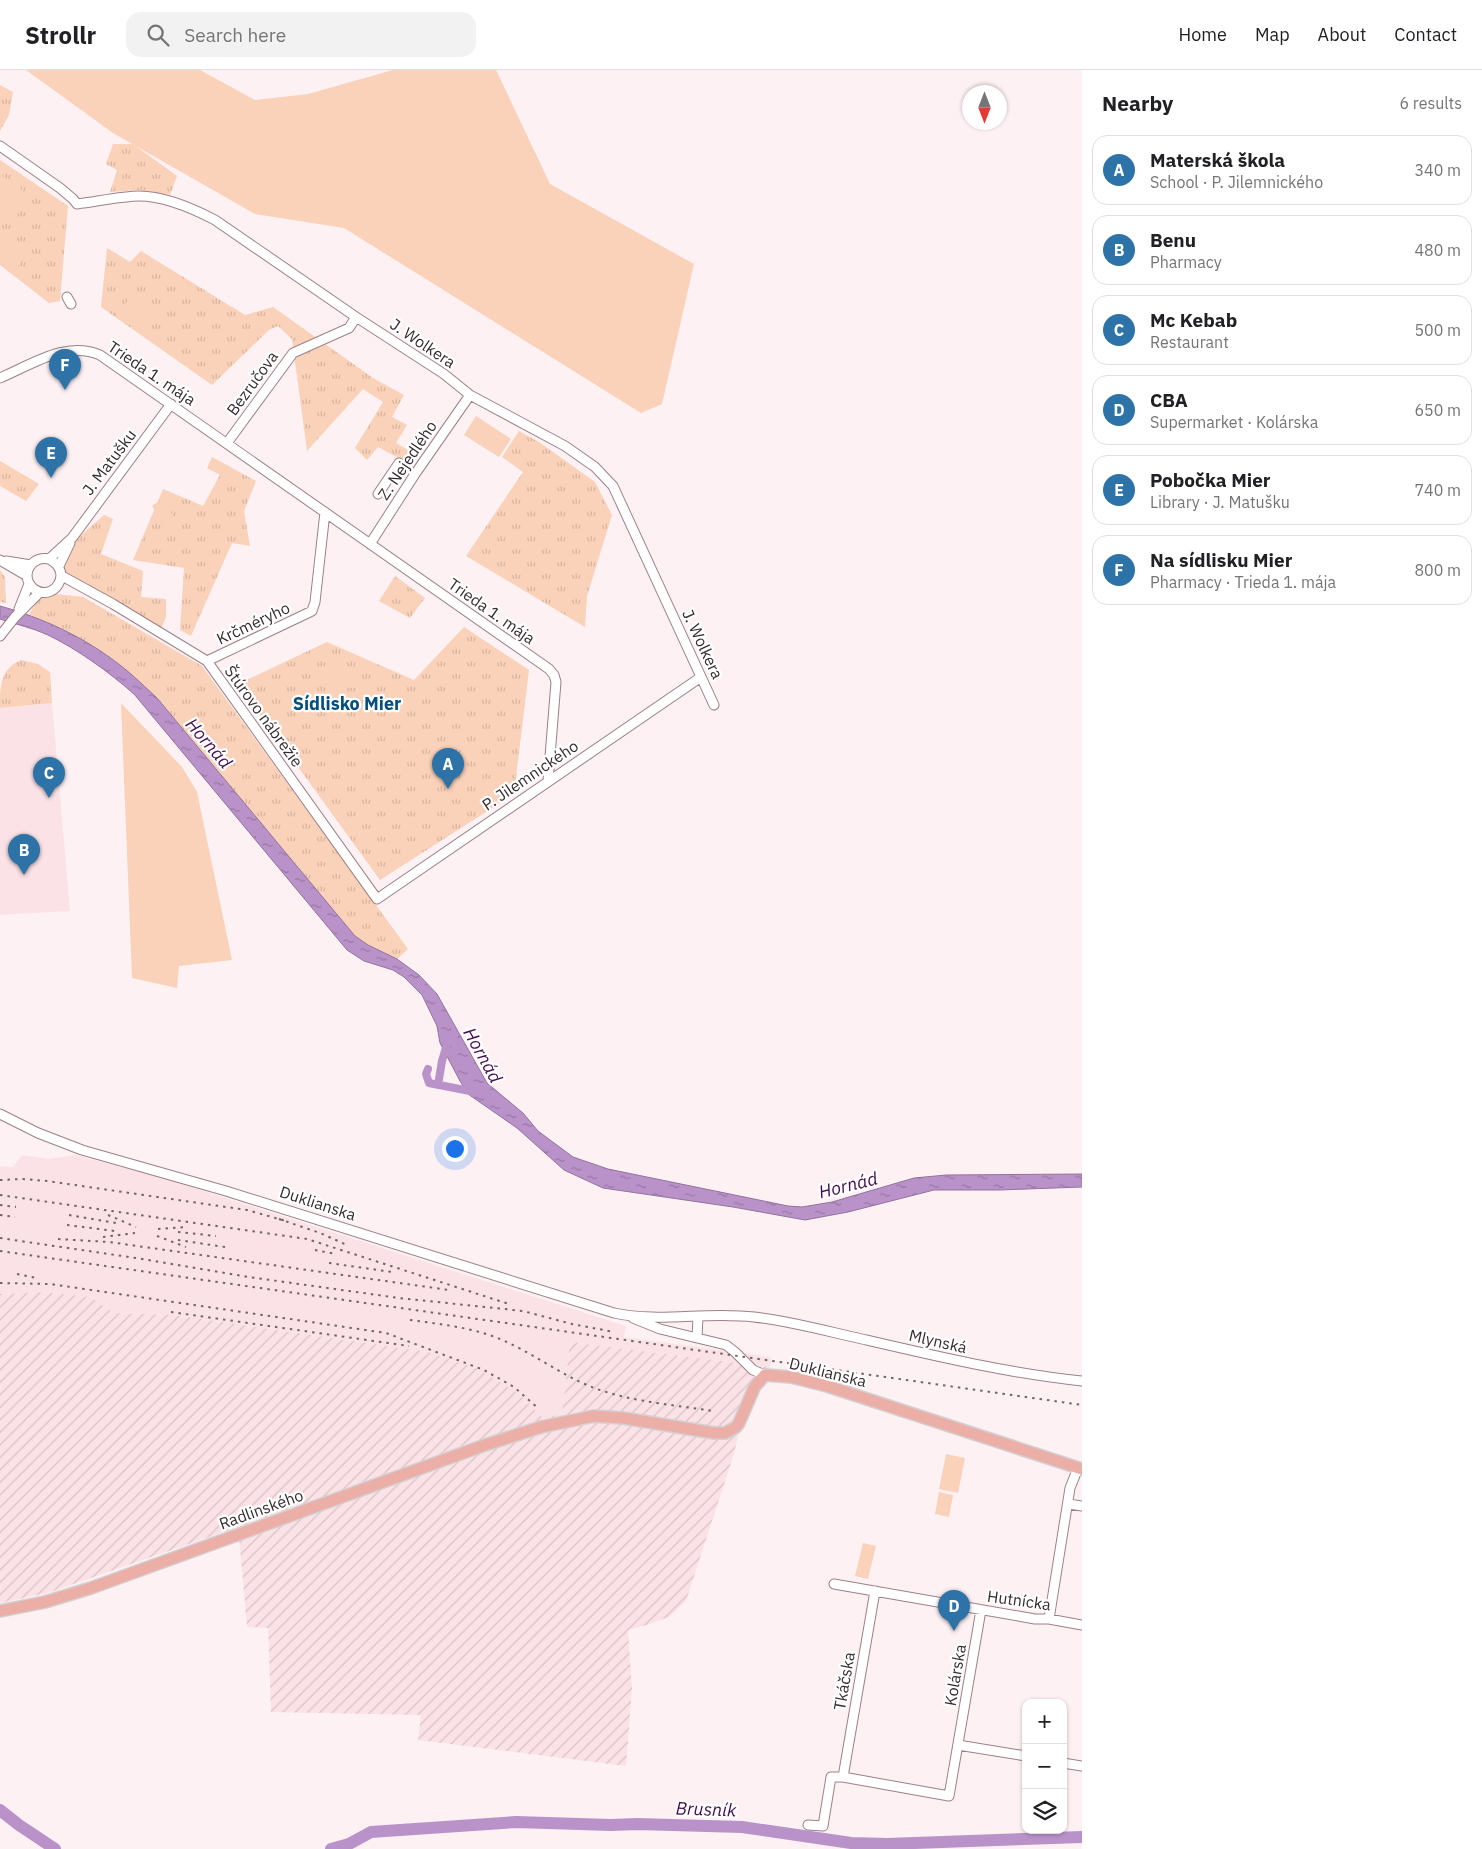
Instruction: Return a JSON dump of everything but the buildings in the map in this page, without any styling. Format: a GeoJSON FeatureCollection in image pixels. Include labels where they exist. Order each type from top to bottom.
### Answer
{"type":"FeatureCollection","features":[{"type":"Feature","properties":{"kind":"main road","name":"Duklianska"},"geometry":{"type":"LineString","coordinates":[[530,1430],[582,1418],[608,1416],[706,1432],[725,1432],[731,1430],[739,1423],[755,1386],[765,1375],[791,1377],[827,1386],[1080,1468]]}},
{"type":"Feature","properties":{"kind":"main road","name":"Radlinského"},"geometry":{"type":"LineString","coordinates":[[0,1611],[44,1602],[91,1588],[530,1430]]}},
{"type":"Feature","properties":{"kind":"street","name":"J. Wolkera"},"geometry":{"type":"LineString","coordinates":[[0,146],[73,199],[77,204],[139,196],[166,201],[196,210],[228,228],[356,317],[444,374],[470,395],[565,446],[595,466],[613,486],[714,705]]}},
{"type":"Feature","properties":{"kind":"street","name":"Bezručova"},"geometry":{"type":"LineString","coordinates":[[227,443],[293,353],[349,328],[356,317]]}},
{"type":"Feature","properties":{"kind":"street","name":"Trieda 1. mája"},"geometry":{"type":"LineString","coordinates":[[0,378],[60,352],[75,349],[90,350],[100,354],[551,671],[556,682],[548,781]]}},
{"type":"Feature","properties":{"kind":"street","name":"Z. Nejedlého"},"geometry":{"type":"LineString","coordinates":[[370,544],[415,474],[470,395]]}},
{"type":"Feature","properties":{"kind":"street","name":"J. Matušku"},"geometry":{"type":"LineString","coordinates":[[72,538],[171,404]]}},
{"type":"Feature","properties":{"kind":"street","name":"Z. Nejedlého"},"geometry":{"type":"LineString","coordinates":[[378,494],[399,463]]}},
{"type":"Feature","properties":{"kind":"street","name":"Krčméryho"},"geometry":{"type":"LineString","coordinates":[[207,661],[312,612],[325,512]]}},
{"type":"Feature","properties":{"kind":"street"},"geometry":{"type":"LineString","coordinates":[[50,559],[72,538]]}},
{"type":"Feature","properties":{"kind":"street"},"geometry":{"type":"LineString","coordinates":[[59,566],[72,538]]}},
{"type":"Feature","properties":{"kind":"street"},"geometry":{"type":"LineString","coordinates":[[2,633],[16,617],[26,600],[31,565],[39,559],[50,559],[59,566],[62,576],[58,586],[50,592],[40,592],[26,600]]}},
{"type":"Feature","properties":{"kind":"street"},"geometry":{"type":"LineString","coordinates":[[0,560],[31,565]]}},
{"type":"Feature","properties":{"kind":"street"},"geometry":{"type":"LineString","coordinates":[[0,560],[28,580],[40,592]]}},
{"type":"Feature","properties":{"kind":"street"},"geometry":{"type":"LineString","coordinates":[[62,576],[89,592]]}},
{"type":"Feature","properties":{"kind":"street"},"geometry":{"type":"LineString","coordinates":[[58,586],[89,592]]}},
{"type":"Feature","properties":{"kind":"street","name":"Štúrovo nábrežie"},"geometry":{"type":"LineString","coordinates":[[89,592],[113,604],[207,661],[377,899]]}},
{"type":"Feature","properties":{"kind":"street","name":"P. Jilemnického"},"geometry":{"type":"LineString","coordinates":[[377,899],[702,677]]}},
{"type":"Feature","properties":{"kind":"street","name":"Duklianska"},"geometry":{"type":"LineString","coordinates":[[0,1114],[38,1133],[82,1150],[226,1191],[548,1293],[629,1316]]}},
{"type":"Feature","properties":{"kind":"street"},"geometry":{"type":"LineString","coordinates":[[629,1316],[652,1326],[726,1344],[753,1370],[765,1375]]}},
{"type":"Feature","properties":{"kind":"street","name":"Mlynská"},"geometry":{"type":"LineString","coordinates":[[629,1316],[752,1317],[789,1323],[972,1364],[1036,1376],[1082,1381]]}},
{"type":"Feature","properties":{"kind":"street"},"geometry":{"type":"LineString","coordinates":[[698,1317],[698,1338]]}},
{"type":"Feature","properties":{"kind":"street"},"geometry":{"type":"LineString","coordinates":[[1049,1619],[1069,1504],[1070,1488],[1080,1468]]}},
{"type":"Feature","properties":{"kind":"street"},"geometry":{"type":"LineString","coordinates":[[1069,1504],[1082,1506]]}},
{"type":"Feature","properties":{"kind":"street","name":"Hutnícka"},"geometry":{"type":"LineString","coordinates":[[834,1584],[1035,1619],[1049,1619],[1082,1625]]}},
{"type":"Feature","properties":{"kind":"street","name":"Tkáčska"},"geometry":{"type":"LineString","coordinates":[[843,1777],[875,1591]]}},
{"type":"Feature","properties":{"kind":"street","name":"Kolárska"},"geometry":{"type":"LineString","coordinates":[[843,1777],[948,1796],[981,1610]]}},
{"type":"Feature","properties":{"kind":"street"},"geometry":{"type":"LineString","coordinates":[[958,1745],[1022,1755]]}},
{"type":"Feature","properties":{"kind":"street"},"geometry":{"type":"LineString","coordinates":[[1067,1764],[1082,1766]]}},
{"type":"Feature","properties":{"kind":"street"},"geometry":{"type":"LineString","coordinates":[[808,1825],[823,1826],[831,1777],[843,1777]]}},
{"type":"Feature","properties":{"kind":"shaded area"},"geometry":{"type":"Polygon","coordinates":[[[52,703],[70,911],[0,915],[0,708],[52,703]]]}},
{"type":"Feature","properties":{"kind":"shaded area"},"geometry":{"type":"Polygon","coordinates":[[[22,1155],[49,1159],[75,1155],[163,1178],[626,1326],[624,1337],[771,1357],[770,1367],[570,1342],[562,1415],[543,1418],[519,1394],[428,1352],[173,1315],[115,1313],[90,1297],[44,1292],[0,1294],[0,1166],[13,1167],[22,1155]]]}},
{"type":"Feature","properties":{"kind":"shaded area"},"geometry":{"type":"Polygon","coordinates":[[[44,1292],[90,1297],[115,1313],[173,1315],[428,1352],[478,1369],[519,1394],[543,1418],[562,1414],[570,1342],[770,1367],[742,1420],[733,1457],[686,1601],[669,1617],[628,1630],[632,1688],[626,1766],[418,1740],[421,1715],[271,1712],[268,1628],[247,1627],[238,1527],[48,1593],[0,1603],[0,1294],[44,1292]]]}},
{"type":"Feature","properties":{"kind":"green space"},"geometry":{"type":"Polygon","coordinates":[[[26,70],[200,70],[255,100],[308,94],[393,70],[496,70],[550,184],[694,264],[662,404],[641,413],[344,228],[255,214],[113,133],[26,70]]]}},
{"type":"Feature","properties":{"kind":"green space"},"geometry":{"type":"Polygon","coordinates":[[[0,85],[13,92],[9,115],[0,131],[0,85]]]}},
{"type":"Feature","properties":{"kind":"green space"},"geometry":{"type":"Polygon","coordinates":[[[113,144],[133,144],[177,176],[170,195],[139,190],[110,192],[117,170],[106,164],[113,144]]]}},
{"type":"Feature","properties":{"kind":"green space"},"geometry":{"type":"Polygon","coordinates":[[[0,160],[68,206],[60,301],[49,303],[0,265],[0,160]]]}},
{"type":"Feature","properties":{"kind":"green space"},"geometry":{"type":"Polygon","coordinates":[[[0,174],[18,186],[25,195],[23,207],[17,214],[10,214],[0,208],[0,174]]]}},
{"type":"Feature","properties":{"kind":"green space"},"geometry":{"type":"Polygon","coordinates":[[[0,242],[23,259],[15,271],[0,261],[0,242]]]}},
{"type":"Feature","properties":{"kind":"green space"},"geometry":{"type":"Polygon","coordinates":[[[107,248],[130,262],[141,251],[245,315],[273,307],[373,378],[404,395],[392,417],[407,425],[396,443],[415,454],[406,462],[378,447],[367,460],[355,448],[383,402],[363,389],[307,451],[292,339],[278,326],[269,330],[212,385],[101,307],[107,248]]]}},
{"type":"Feature","properties":{"kind":"green space"},"geometry":{"type":"Polygon","coordinates":[[[132,297],[152,319],[140,330],[120,308],[132,297]]]}},
{"type":"Feature","properties":{"kind":"green space"},"geometry":{"type":"Polygon","coordinates":[[[476,416],[511,439],[499,457],[464,435],[476,416]]]}},
{"type":"Feature","properties":{"kind":"green space"},"geometry":{"type":"Polygon","coordinates":[[[519,431],[539,442],[595,482],[612,515],[587,596],[585,627],[466,556],[523,472],[502,457],[519,431]]]}},
{"type":"Feature","properties":{"kind":"green space"},"geometry":{"type":"Polygon","coordinates":[[[212,457],[256,481],[244,511],[250,546],[232,543],[191,636],[180,630],[184,568],[133,560],[163,489],[203,506],[220,475],[207,468],[212,457]]]}},
{"type":"Feature","properties":{"kind":"green space"},"geometry":{"type":"Polygon","coordinates":[[[0,461],[39,484],[26,501],[0,486],[0,461]]]}},
{"type":"Feature","properties":{"kind":"green space"},"geometry":{"type":"Polygon","coordinates":[[[162,499],[178,523],[168,530],[152,506],[162,499]]]}},
{"type":"Feature","properties":{"kind":"green space"},"geometry":{"type":"Polygon","coordinates":[[[104,515],[113,519],[101,554],[143,571],[141,597],[166,599],[166,617],[161,629],[66,574],[62,565],[71,544],[104,515]]]}},
{"type":"Feature","properties":{"kind":"green space"},"geometry":{"type":"Polygon","coordinates":[[[0,570],[5,577],[6,603],[0,602],[0,570]]]}},
{"type":"Feature","properties":{"kind":"green space"},"geometry":{"type":"Polygon","coordinates":[[[395,576],[425,598],[410,618],[379,601],[395,576]]]}},
{"type":"Feature","properties":{"kind":"green space"},"geometry":{"type":"Polygon","coordinates":[[[56,594],[83,597],[202,666],[408,949],[397,959],[368,945],[355,936],[157,698],[120,665],[77,637],[29,614],[40,597],[56,594]]]}},
{"type":"Feature","properties":{"kind":"green space"},"geometry":{"type":"Polygon","coordinates":[[[464,627],[529,670],[514,794],[380,880],[238,684],[327,642],[414,680],[464,627]]]}},
{"type":"Feature","properties":{"kind":"green space"},"geometry":{"type":"Polygon","coordinates":[[[21,660],[38,664],[50,672],[52,703],[0,708],[0,692],[5,673],[21,660]]]}},
{"type":"Feature","properties":{"kind":"green space"},"geometry":{"type":"Polygon","coordinates":[[[331,668],[357,669],[357,688],[331,687],[331,668]]]}},
{"type":"Feature","properties":{"kind":"green space"},"geometry":{"type":"Polygon","coordinates":[[[121,703],[182,767],[197,792],[232,960],[179,966],[177,988],[132,978],[121,703]]]}},
{"type":"Feature","properties":{"kind":"green space"},"geometry":{"type":"Polygon","coordinates":[[[946,1454],[965,1458],[958,1493],[939,1489],[946,1454]]]}},
{"type":"Feature","properties":{"kind":"green space"},"geometry":{"type":"Polygon","coordinates":[[[939,1492],[953,1495],[949,1517],[935,1514],[939,1492]]]}},
{"type":"Feature","properties":{"kind":"green space"},"geometry":{"type":"Polygon","coordinates":[[[863,1543],[876,1546],[868,1579],[855,1576],[863,1543]]]}},
{"type":"Feature","properties":{"kind":"water"},"geometry":{"type":"Polygon","coordinates":[[[0,606],[32,616],[78,637],[125,669],[157,698],[355,936],[368,945],[397,959],[419,975],[437,994],[487,1083],[523,1113],[538,1131],[573,1157],[608,1169],[788,1206],[802,1207],[832,1202],[914,1178],[946,1175],[1082,1174],[1082,1187],[934,1190],[848,1212],[805,1220],[733,1207],[603,1188],[564,1170],[517,1128],[468,1094],[440,1043],[437,1026],[422,995],[404,977],[393,970],[364,961],[347,950],[134,694],[114,677],[70,647],[36,630],[0,619],[0,606]]]}},
{"type":"Feature","properties":{"kind":"waterway"},"geometry":{"type":"LineString","coordinates":[[438,1085],[448,1041]]}},
{"type":"Feature","properties":{"kind":"waterway"},"geometry":{"type":"LineString","coordinates":[[428,1069],[426,1074],[429,1083],[475,1092]]}},
{"type":"Feature","properties":{"kind":"waterway","name":"Brusník"},"geometry":{"type":"LineString","coordinates":[[0,1810],[55,1849]]}},
{"type":"Feature","properties":{"kind":"waterway","name":"Brusník"},"geometry":{"type":"LineString","coordinates":[[331,1849],[349,1844],[371,1832],[516,1822],[742,1827],[851,1843],[887,1844],[1082,1837]]}},
{"type":"Feature","properties":{"kind":"railway"},"geometry":{"type":"LineString","coordinates":[[0,1180],[47,1181],[247,1210],[286,1221]]}},
{"type":"Feature","properties":{"kind":"railway"},"geometry":{"type":"LineString","coordinates":[[0,1195],[307,1239],[509,1304]]}},
{"type":"Feature","properties":{"kind":"railway"},"geometry":{"type":"LineString","coordinates":[[0,1205],[16,1207]]}},
{"type":"Feature","properties":{"kind":"railway"},"geometry":{"type":"LineString","coordinates":[[0,1215],[15,1217]]}},
{"type":"Feature","properties":{"kind":"railway"},"geometry":{"type":"LineString","coordinates":[[69,1215],[116,1223]]}},
{"type":"Feature","properties":{"kind":"railway"},"geometry":{"type":"LineString","coordinates":[[108,1215],[136,1227]]}},
{"type":"Feature","properties":{"kind":"railway"},"geometry":{"type":"LineString","coordinates":[[279,1219],[320,1233],[347,1245]]}},
{"type":"Feature","properties":{"kind":"railway"},"geometry":{"type":"LineString","coordinates":[[67,1225],[115,1231]]}},
{"type":"Feature","properties":{"kind":"railway"},"geometry":{"type":"LineString","coordinates":[[158,1229],[188,1227]]}},
{"type":"Feature","properties":{"kind":"railway"},"geometry":{"type":"LineString","coordinates":[[178,1232],[216,1236]]}},
{"type":"Feature","properties":{"kind":"railway"},"geometry":{"type":"LineString","coordinates":[[103,1237],[135,1233]]}},
{"type":"Feature","properties":{"kind":"railway"},"geometry":{"type":"LineString","coordinates":[[157,1236],[186,1247]]}},
{"type":"Feature","properties":{"kind":"railway"},"geometry":{"type":"LineString","coordinates":[[0,1238],[249,1277],[399,1298],[523,1311],[572,1324],[614,1332]]}},
{"type":"Feature","properties":{"kind":"railway"},"geometry":{"type":"LineString","coordinates":[[58,1239],[109,1242],[449,1290]]}},
{"type":"Feature","properties":{"kind":"railway"},"geometry":{"type":"LineString","coordinates":[[178,1240],[225,1247]]}},
{"type":"Feature","properties":{"kind":"railway"},"geometry":{"type":"LineString","coordinates":[[315,1250],[336,1254]]}},
{"type":"Feature","properties":{"kind":"railway"},"geometry":{"type":"LineString","coordinates":[[0,1251],[1082,1405]]}},
{"type":"Feature","properties":{"kind":"railway"},"geometry":{"type":"LineString","coordinates":[[329,1263],[392,1272]]}},
{"type":"Feature","properties":{"kind":"railway"},"geometry":{"type":"LineString","coordinates":[[17,1274],[37,1278]]}},
{"type":"Feature","properties":{"kind":"railway"},"geometry":{"type":"LineString","coordinates":[[0,1283],[50,1284],[386,1333],[484,1370],[514,1387],[539,1409]]}},
{"type":"Feature","properties":{"kind":"railway"},"geometry":{"type":"LineString","coordinates":[[171,1312],[409,1346]]}},
{"type":"Feature","properties":{"kind":"railway"},"geometry":{"type":"LineString","coordinates":[[410,1320],[464,1328],[495,1337],[521,1349],[558,1371],[597,1389],[655,1403],[713,1411]]}},
{"type":"Feature","properties":{"kind":"place","name":"Na sídlisku Mier"},"geometry":{"type":"Point","coordinates":[65,390]}},
{"type":"Feature","properties":{"kind":"place","name":"Pobočka Mier"},"geometry":{"type":"Point","coordinates":[51,478]}},
{"type":"Feature","properties":{"kind":"place","name":"Materská škola"},"geometry":{"type":"Point","coordinates":[448,789]}},
{"type":"Feature","properties":{"kind":"place","name":"Mc Kebab"},"geometry":{"type":"Point","coordinates":[49,798]}},
{"type":"Feature","properties":{"kind":"place","name":"Benu"},"geometry":{"type":"Point","coordinates":[24,875]}},
{"type":"Feature","properties":{"kind":"place","name":"CBA"},"geometry":{"type":"Point","coordinates":[954,1631]}},
{"type":"Feature","properties":{"kind":"district","name":"Sídlisko Mier"},"geometry":{"type":"Point","coordinates":[347,703]}},
{"type":"Feature","properties":{"kind":"water label","name":"Hornád"},"geometry":{"type":"Point","coordinates":[209,743]}},
{"type":"Feature","properties":{"kind":"water label","name":"Hornád"},"geometry":{"type":"Point","coordinates":[483,1055]}},
{"type":"Feature","properties":{"kind":"water label","name":"Hornád"},"geometry":{"type":"Point","coordinates":[848,1185]}}]}
